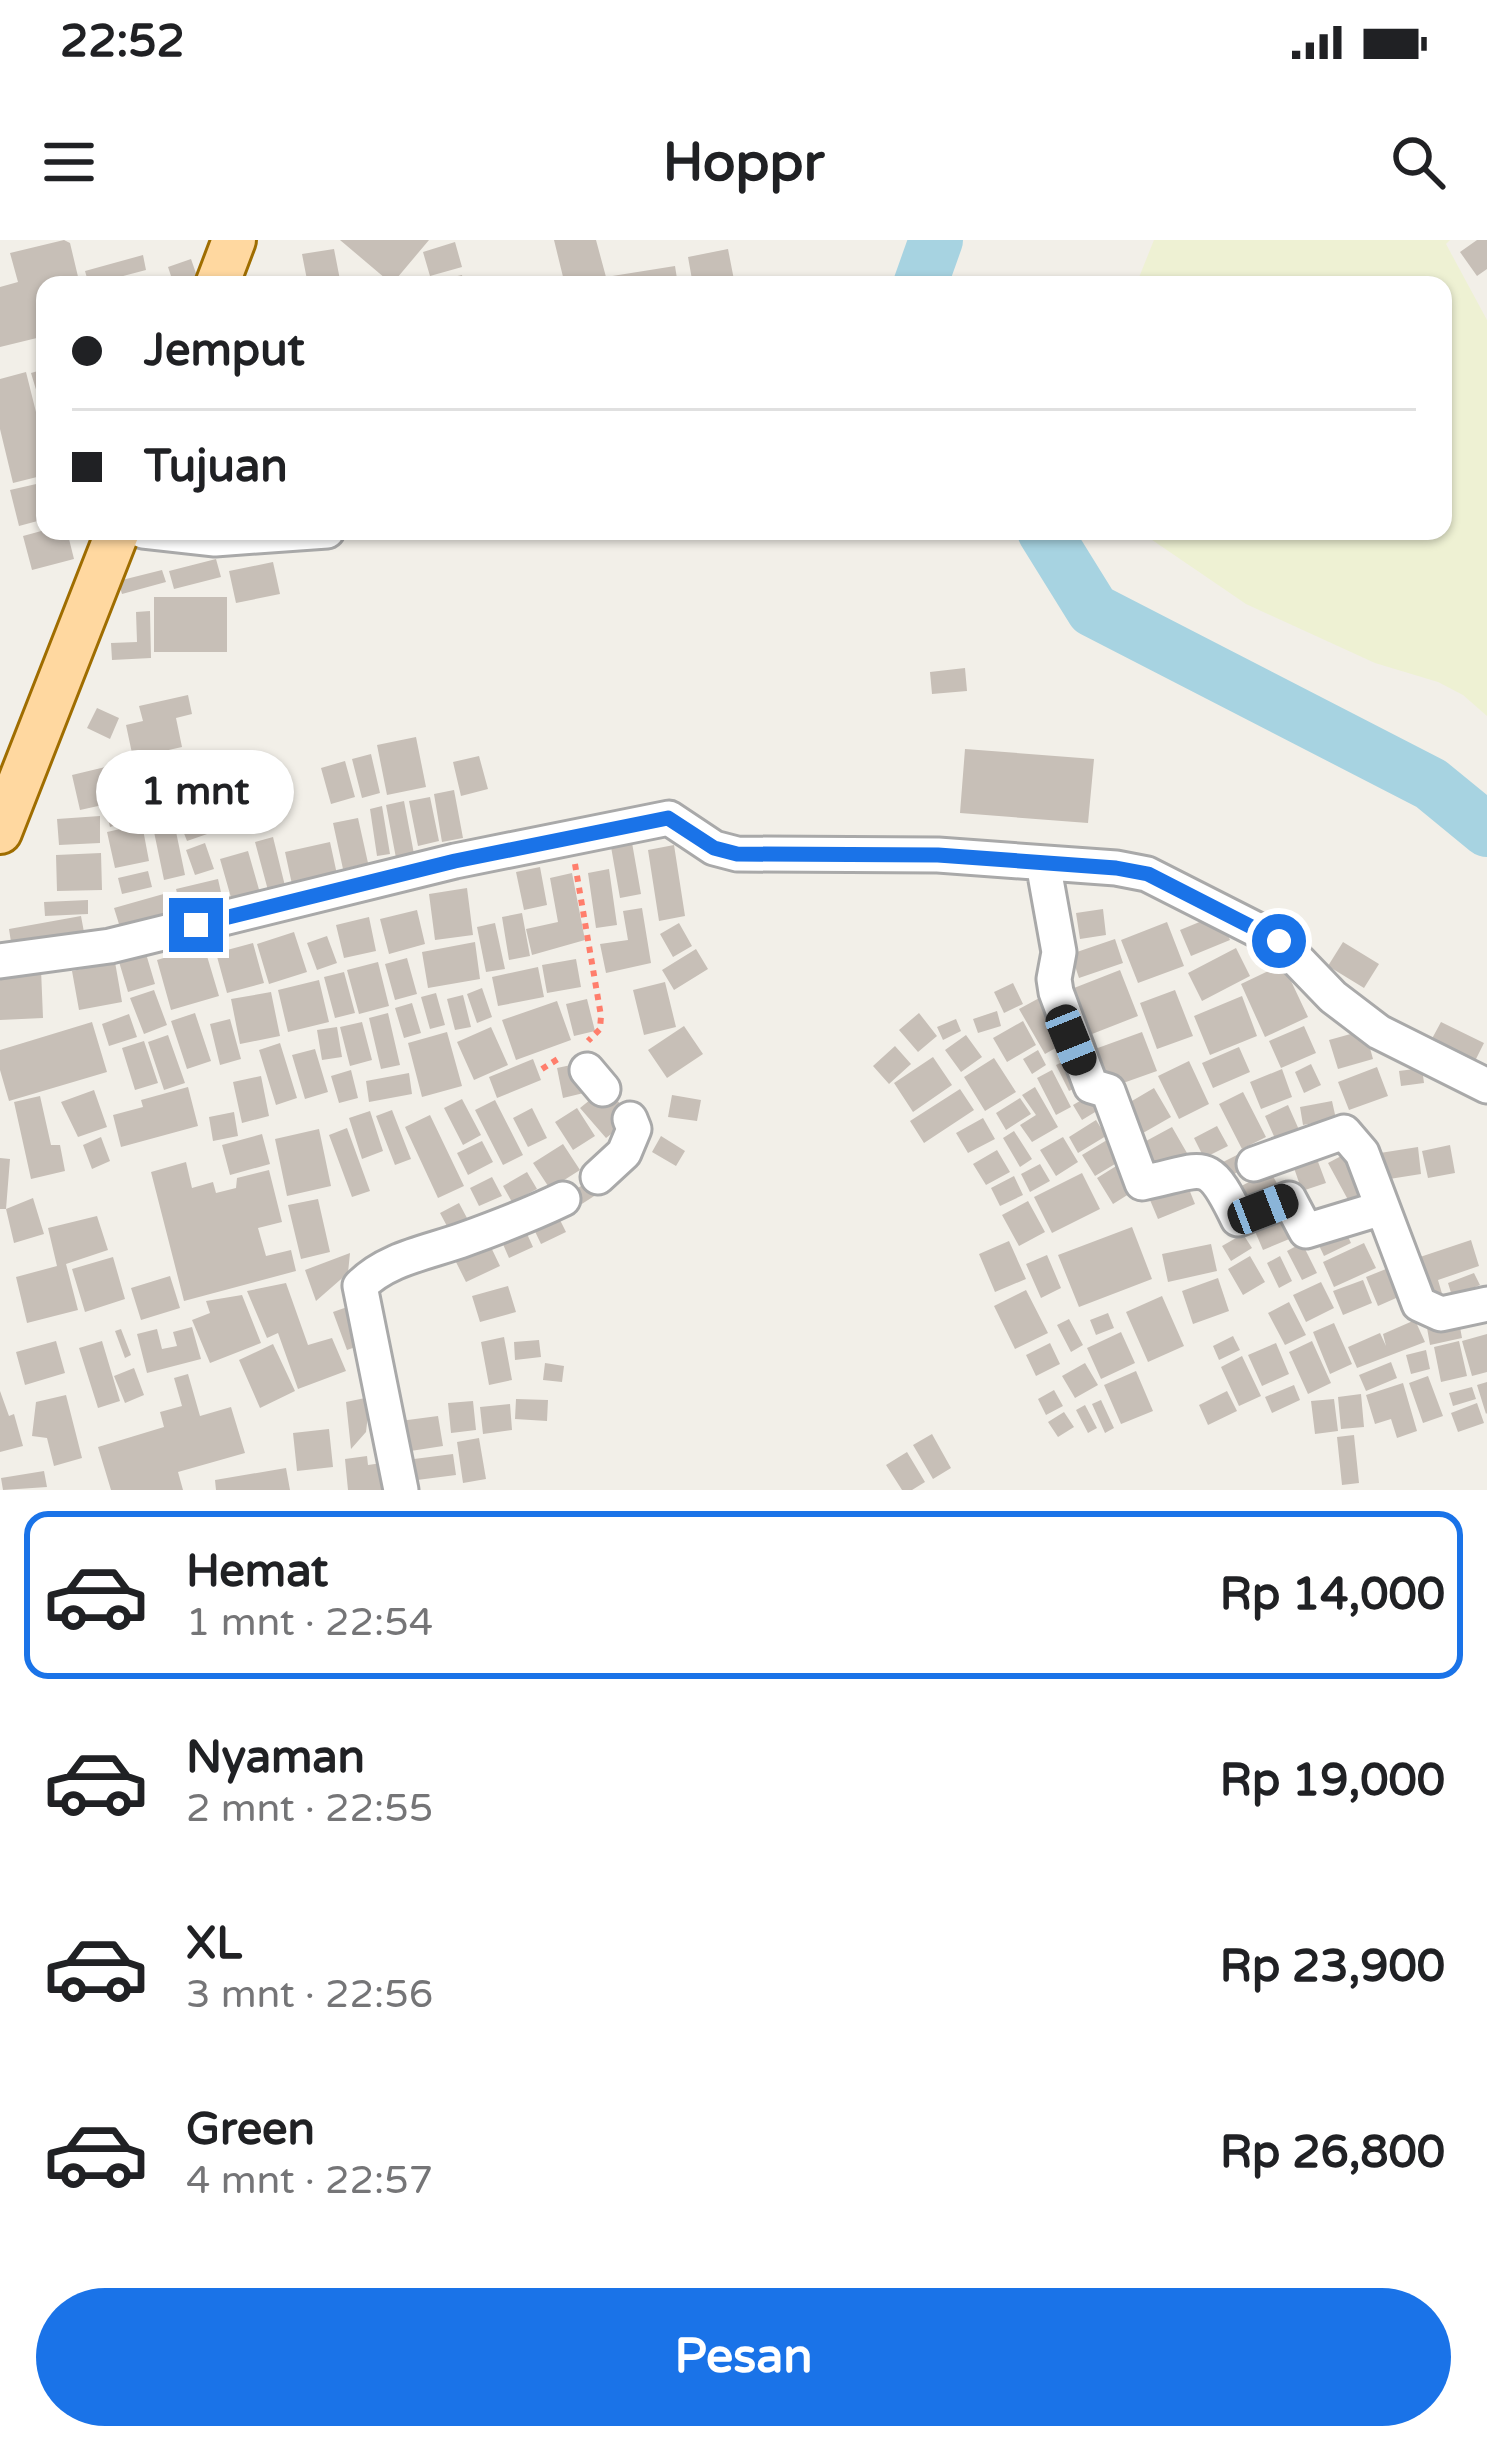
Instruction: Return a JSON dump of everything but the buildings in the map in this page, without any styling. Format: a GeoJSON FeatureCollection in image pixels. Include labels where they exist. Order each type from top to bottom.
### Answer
{"type":"FeatureCollection","features":[{"type":"Feature","properties":{"kind":"main road"},"geometry":{"type":"LineString","coordinates":[[220,276],[234,240]]}},
{"type":"Feature","properties":{"kind":"main road"},"geometry":{"type":"LineString","coordinates":[[0,832],[114,540]]}},
{"type":"Feature","properties":{"kind":"street"},"geometry":{"type":"LineString","coordinates":[[0,961],[110,946],[455,861],[668,818],[714,848],[737,854],[938,855],[1148,874],[1279,941],[1333,997],[1379,1032],[1487,1086]]}},
{"type":"Feature","properties":{"kind":"street"},"geometry":{"type":"LineString","coordinates":[[1043,863],[1059,952],[1056,992],[1091,1086],[1108,1091],[1142,1184],[1203,1171],[1218,1178],[1238,1219],[1289,1199],[1306,1231],[1382,1208]]}},
{"type":"Feature","properties":{"kind":"street"},"geometry":{"type":"LineString","coordinates":[[598,1178],[624,1154],[634,1129],[630,1119]]}},
{"type":"Feature","properties":{"kind":"street"},"geometry":{"type":"LineString","coordinates":[[1254,1164],[1344,1132],[1362,1153],[1419,1304],[1441,1314],[1487,1304]]}},
{"type":"Feature","properties":{"kind":"street"},"geometry":{"type":"LineString","coordinates":[[401,1490],[360,1286],[374,1272],[395,1262],[563,1199]]}},
{"type":"Feature","properties":{"kind":"path"},"geometry":{"type":"LineString","coordinates":[[570,837],[602,1016],[585,1068]]}},
{"type":"Feature","properties":{"kind":"green space"},"geometry":{"type":"Polygon","coordinates":[[[1154,240],[1450,240],[1446,244],[1487,320],[1487,716],[1438,682],[1375,663],[1246,604],[1152,540],[1452,540],[1452,276],[1140,276],[1154,240]]]}},
{"type":"Feature","properties":{"kind":"waterway"},"geometry":{"type":"LineString","coordinates":[[923,276],[936,240]]}},
{"type":"Feature","properties":{"kind":"waterway"},"geometry":{"type":"LineString","coordinates":[[1050,540],[1093,610],[1431,784],[1487,830]]}},
{"type":"Feature","properties":{"kind":"route"},"geometry":{"type":"LineString","coordinates":[[196,925],[455,861],[668,818],[714,848],[737,854],[938,855],[1148,874],[1279,941]]}}]}
